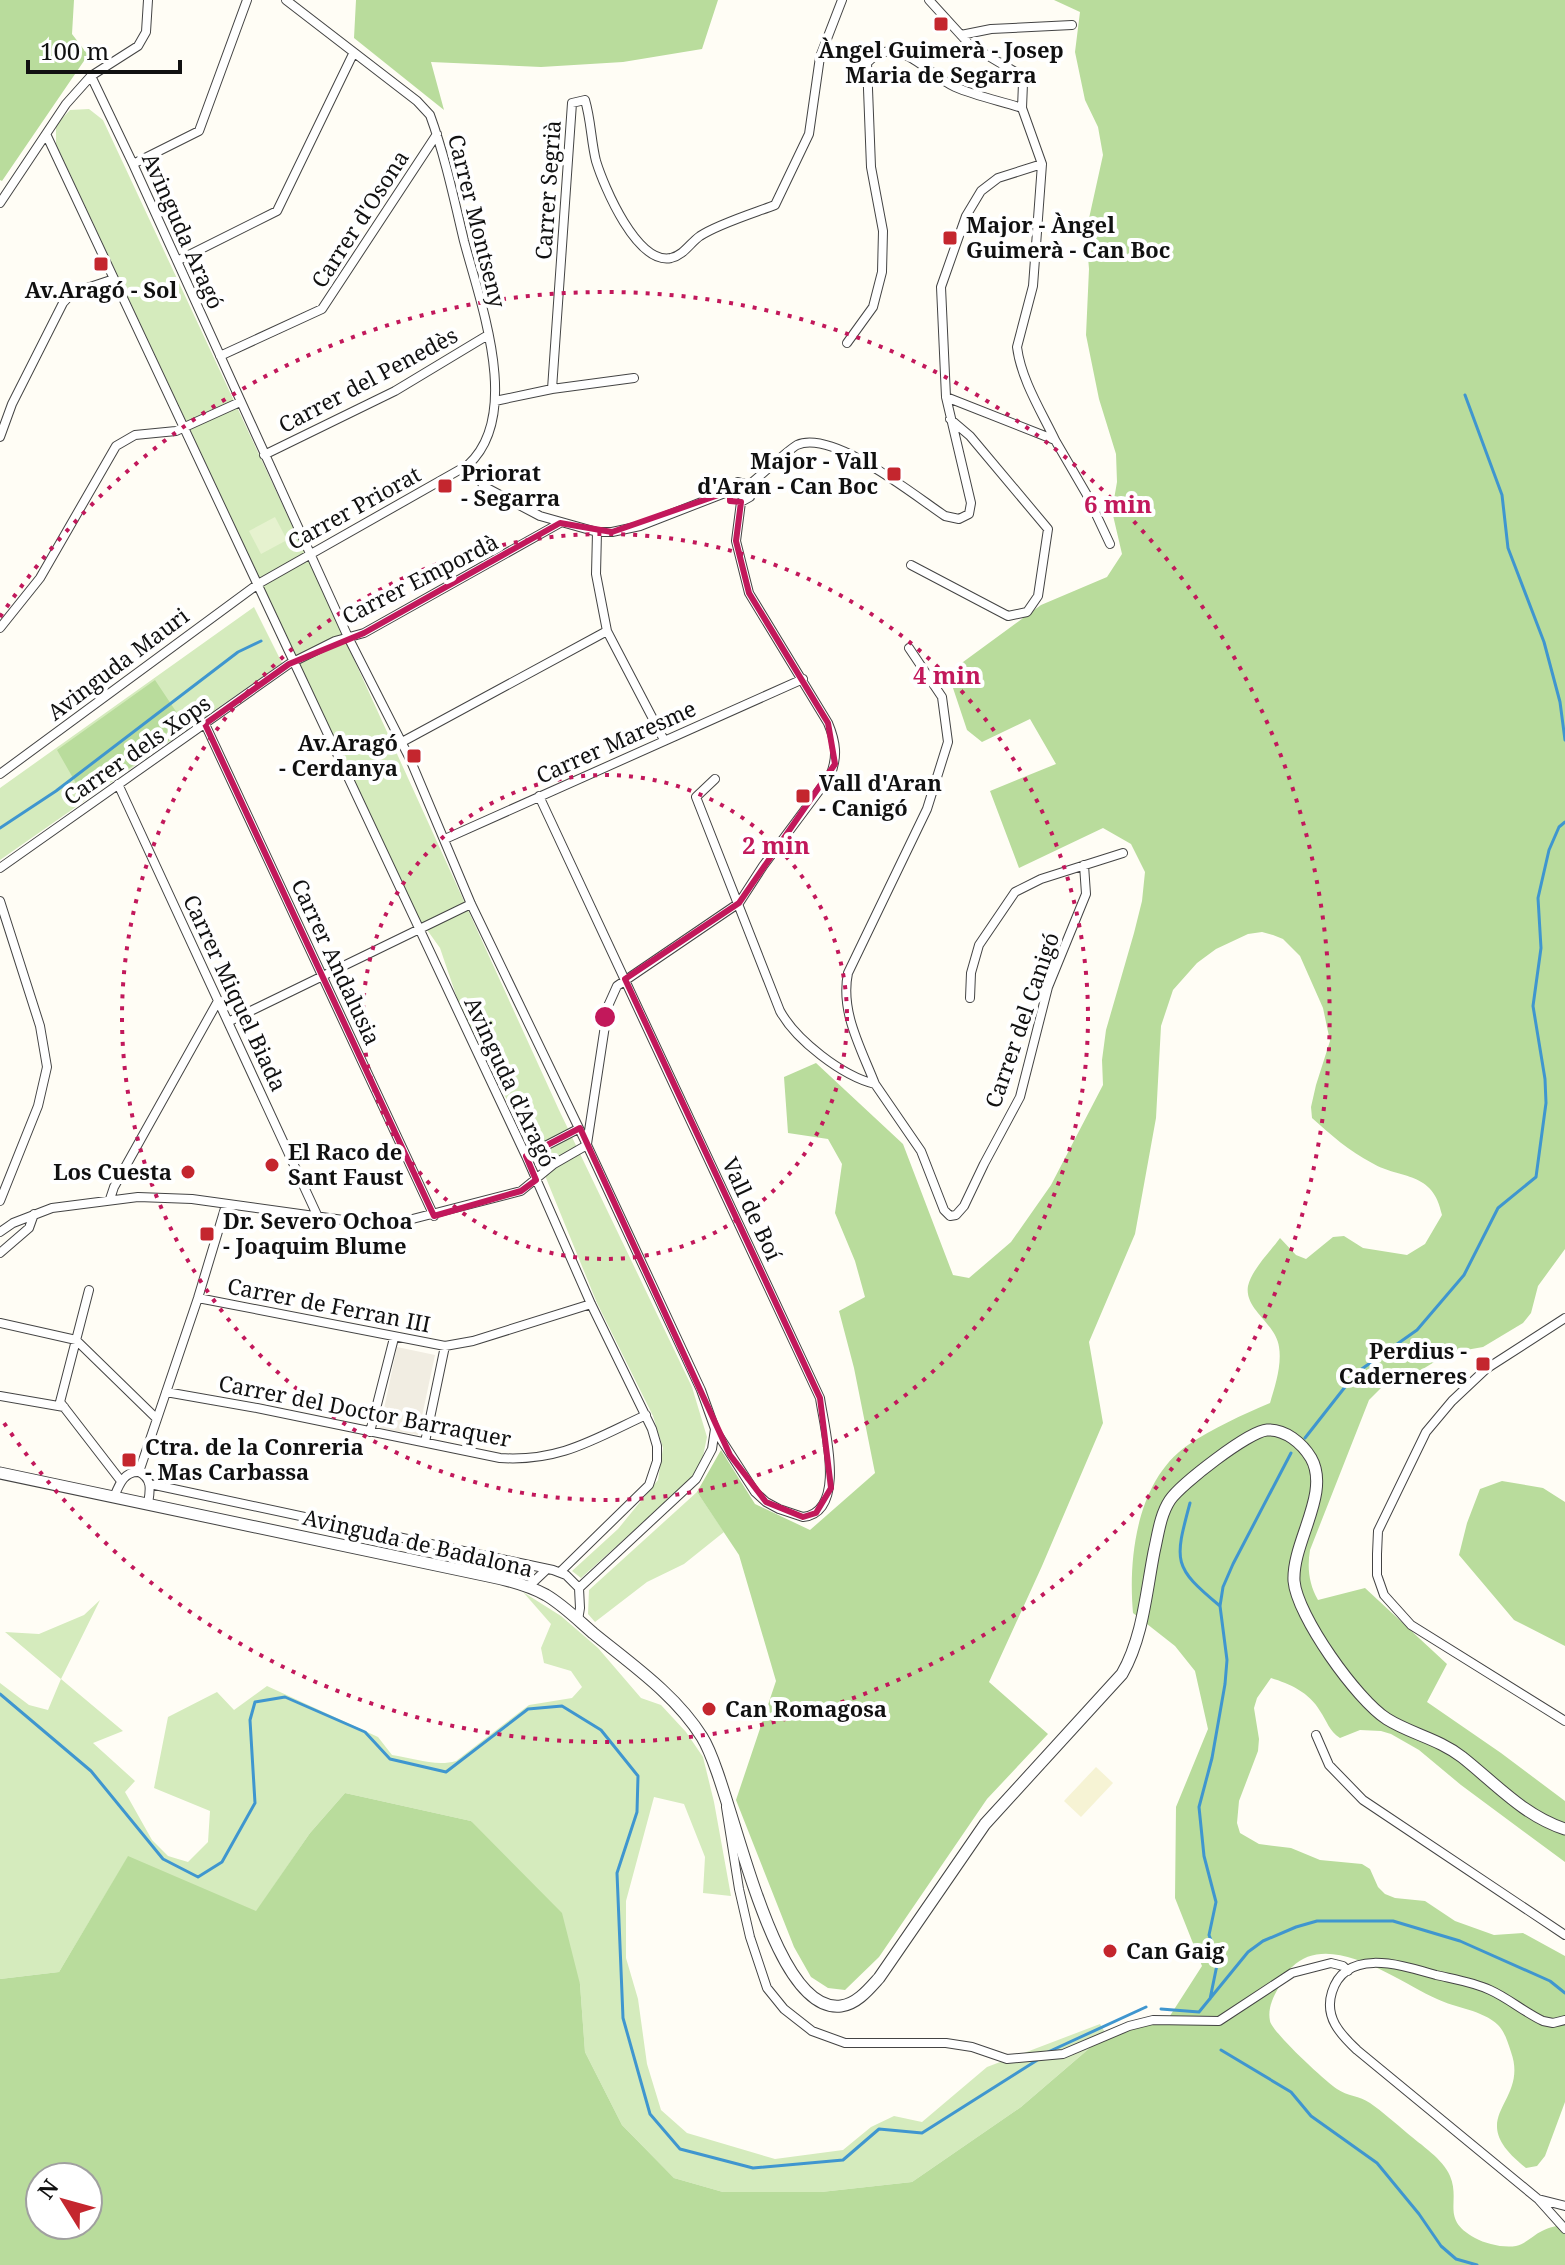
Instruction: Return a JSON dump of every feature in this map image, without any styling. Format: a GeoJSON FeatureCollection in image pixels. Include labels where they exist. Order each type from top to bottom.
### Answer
{"type":"FeatureCollection","features":[{"type":"Feature","properties":{"kind":"street"},"geometry":{"type":"LineString","coordinates":[[0,203],[66,104],[91,76],[138,46],[146,32],[148,0]]}},
{"type":"Feature","properties":{"kind":"street"},"geometry":{"type":"LineString","coordinates":[[133,164],[199,131],[247,0]]}},
{"type":"Feature","properties":{"kind":"street","name":"Carrer Montseny"},"geometry":{"type":"LineString","coordinates":[[286,0],[417,101],[430,115],[492,352],[495,401],[486,443],[468,465]]}},
{"type":"Feature","properties":{"kind":"street","name":"Carrer Segrià"},"geometry":{"type":"LineString","coordinates":[[552,389],[572,103],[585,100],[597,163],[610,196],[634,239],[655,256],[670,258],[685,251],[701,236],[775,205],[809,134],[820,57],[842,0]]}},
{"type":"Feature","properties":{"kind":"street"},"geometry":{"type":"LineString","coordinates":[[929,0],[970,45],[1020,78],[1024,88],[1022,108],[1042,164],[1033,286],[1017,347],[1033,394],[1110,544]]}},
{"type":"Feature","properties":{"kind":"street"},"geometry":{"type":"LineString","coordinates":[[937,9],[947,0]]}},
{"type":"Feature","properties":{"kind":"street"},"geometry":{"type":"LineString","coordinates":[[961,35],[991,29],[1072,25]]}},
{"type":"Feature","properties":{"kind":"street"},"geometry":{"type":"LineString","coordinates":[[847,343],[873,307],[882,272],[883,231],[871,167],[867,63],[875,55],[886,51],[901,53],[953,86],[1022,108]]}},
{"type":"Feature","properties":{"kind":"street"},"geometry":{"type":"LineString","coordinates":[[177,261],[277,211],[353,54]]}},
{"type":"Feature","properties":{"kind":"street","name":"Avinguda Aragó"},"geometry":{"type":"LineString","coordinates":[[91,76],[348,637]]}},
{"type":"Feature","properties":{"kind":"street"},"geometry":{"type":"LineString","coordinates":[[46,134],[258,584]]}},
{"type":"Feature","properties":{"kind":"street","name":"Carrer d'Osona"},"geometry":{"type":"LineString","coordinates":[[220,356],[322,309],[437,134]]}},
{"type":"Feature","properties":{"kind":"street"},"geometry":{"type":"LineString","coordinates":[[749,485],[798,445],[825,443],[859,459],[945,516],[964,518],[971,509],[971,503],[946,397],[941,287],[956,240],[973,202],[988,184],[998,178],[1042,164]]}},
{"type":"Feature","properties":{"kind":"street"},"geometry":{"type":"LineString","coordinates":[[0,437],[12,404],[63,303],[72,293],[114,279]]}},
{"type":"Feature","properties":{"kind":"street","name":"Carrer del Penedès"},"geometry":{"type":"LineString","coordinates":[[264,455],[395,391],[488,335]]}},
{"type":"Feature","properties":{"kind":"street"},"geometry":{"type":"LineString","coordinates":[[495,401],[552,389],[634,378]]}},
{"type":"Feature","properties":{"kind":"street"},"geometry":{"type":"LineString","coordinates":[[946,397],[1055,440]]}},
{"type":"Feature","properties":{"kind":"street"},"geometry":{"type":"LineString","coordinates":[[0,628],[40,578],[116,446],[135,435],[168,433],[184,428],[240,402]]}},
{"type":"Feature","properties":{"kind":"street"},"geometry":{"type":"LineString","coordinates":[[911,565],[1008,616],[1027,612],[1038,596],[1048,529],[970,436],[950,419]]}},
{"type":"Feature","properties":{"kind":"street"},"geometry":{"type":"LineString","coordinates":[[468,465],[485,487],[540,516],[597,532],[640,526],[730,491],[733,485],[744,481],[749,485],[750,497],[741,502]]}},
{"type":"Feature","properties":{"kind":"street","name":"Carrer Priorat"},"geometry":{"type":"LineString","coordinates":[[258,584],[468,465]]}},
{"type":"Feature","properties":{"kind":"street"},"geometry":{"type":"LineString","coordinates":[[730,491],[734,499],[741,502]]}},
{"type":"Feature","properties":{"kind":"street"},"geometry":{"type":"LineString","coordinates":[[0,1232],[34,1214],[76,1203],[161,1196],[372,1224],[393,1224],[434,1216],[521,1191],[554,1164],[587,1145],[611,994],[625,979],[739,903],[830,776],[835,764],[835,740],[828,723],[749,593],[736,541],[741,502]]}},
{"type":"Feature","properties":{"kind":"street","name":"Carrer Empordà"},"geometry":{"type":"LineString","coordinates":[[295,663],[335,641],[364,633],[560,523]]}},
{"type":"Feature","properties":{"kind":"street"},"geometry":{"type":"LineString","coordinates":[[597,532],[596,574],[607,631],[664,740]]}},
{"type":"Feature","properties":{"kind":"street","name":"Avinguda d'Aragó"},"geometry":{"type":"LineString","coordinates":[[258,584],[526,1156],[591,1304],[646,1415],[657,1446],[657,1461],[649,1485],[560,1572]]}},
{"type":"Feature","properties":{"kind":"street","name":"Avinguda Mauri"},"geometry":{"type":"LineString","coordinates":[[0,774],[258,584]]}},
{"type":"Feature","properties":{"kind":"street"},"geometry":{"type":"LineString","coordinates":[[402,742],[607,631]]}},
{"type":"Feature","properties":{"kind":"street","name":"Avinguda d'Aragó"},"geometry":{"type":"LineString","coordinates":[[348,637],[402,742],[471,904],[587,1145],[695,1378],[715,1429]]}},
{"type":"Feature","properties":{"kind":"street"},"geometry":{"type":"LineString","coordinates":[[875,1084],[847,1011],[845,987],[855,958],[927,809],[948,742],[942,697],[909,648]]}},
{"type":"Feature","properties":{"kind":"street","name":"Carrer dels Xops"},"geometry":{"type":"LineString","coordinates":[[0,868],[295,663]]}},
{"type":"Feature","properties":{"kind":"street","name":"Carrer Maresme"},"geometry":{"type":"LineString","coordinates":[[445,839],[803,679]]}},
{"type":"Feature","properties":{"kind":"street","name":"Carrer Andalusia"},"geometry":{"type":"LineString","coordinates":[[205,724],[434,1216]]}},
{"type":"Feature","properties":{"kind":"street","name":"Carrer del Canigó"},"geometry":{"type":"LineString","coordinates":[[715,779],[696,797],[780,1011],[789,1027],[857,1080],[875,1084],[921,1151],[944,1210],[950,1216],[956,1215],[964,1206],[1020,1097],[1048,987],[1086,894],[1084,865]]}},
{"type":"Feature","properties":{"kind":"street","name":"Carrer Miquel Biada"},"geometry":{"type":"LineString","coordinates":[[118,784],[318,1217]]}},
{"type":"Feature","properties":{"kind":"street","name":"Vall de Boí"},"geometry":{"type":"LineString","coordinates":[[539,796],[820,1398],[831,1488],[821,1508],[803,1517],[766,1502],[746,1480],[715,1429]]}},
{"type":"Feature","properties":{"kind":"street"},"geometry":{"type":"LineString","coordinates":[[970,998],[971,973],[979,945],[1007,901],[1025,886],[1123,853]]}},
{"type":"Feature","properties":{"kind":"street"},"geometry":{"type":"LineString","coordinates":[[0,901],[40,1026],[47,1067],[38,1106],[0,1201]]}},
{"type":"Feature","properties":{"kind":"street"},"geometry":{"type":"LineString","coordinates":[[228,1022],[471,904]]}},
{"type":"Feature","properties":{"kind":"street"},"geometry":{"type":"LineString","coordinates":[[110,1199],[218,1001]]}},
{"type":"Feature","properties":{"kind":"street"},"geometry":{"type":"LineString","coordinates":[[526,1156],[578,1129],[594,1104]]}},
{"type":"Feature","properties":{"kind":"street"},"geometry":{"type":"LineString","coordinates":[[139,1472],[226,1205]]}},
{"type":"Feature","properties":{"kind":"street"},"geometry":{"type":"LineString","coordinates":[[0,1253],[29,1228],[34,1214]]}},
{"type":"Feature","properties":{"kind":"street"},"geometry":{"type":"LineString","coordinates":[[89,1290],[60,1402],[121,1481]]}},
{"type":"Feature","properties":{"kind":"street","name":"Carrer de Ferran III"},"geometry":{"type":"LineString","coordinates":[[198,1298],[445,1346],[473,1341],[591,1304]]}},
{"type":"Feature","properties":{"kind":"street"},"geometry":{"type":"LineString","coordinates":[[1565,1318],[1486,1369],[1452,1401],[1426,1432],[1378,1531],[1377,1554],[1377,1575],[1384,1595],[1411,1625],[1565,1721]]}},
{"type":"Feature","properties":{"kind":"street"},"geometry":{"type":"LineString","coordinates":[[0,1323],[76,1340],[156,1418]]}},
{"type":"Feature","properties":{"kind":"street"},"geometry":{"type":"LineString","coordinates":[[370,1432],[394,1338]]}},
{"type":"Feature","properties":{"kind":"street"},"geometry":{"type":"LineString","coordinates":[[425,1442],[445,1346]]}},
{"type":"Feature","properties":{"kind":"street","name":"Carrer del Doctor Barraquer"},"geometry":{"type":"LineString","coordinates":[[166,1392],[500,1458],[533,1459],[573,1449],[646,1415]]}},
{"type":"Feature","properties":{"kind":"street"},"geometry":{"type":"LineString","coordinates":[[0,1396],[64,1407]]}},
{"type":"Feature","properties":{"kind":"street"},"geometry":{"type":"LineString","coordinates":[[579,1588],[696,1479],[712,1449],[715,1429]]}},
{"type":"Feature","properties":{"kind":"street","name":"Avinguda de Badalona"},"geometry":{"type":"LineString","coordinates":[[0,1473],[473,1572],[528,1587],[548,1597],[663,1691],[693,1723],[716,1764],[768,1925],[789,1971],[809,1995],[828,2005],[840,2006],[858,1998],[879,1978],[985,1824],[1116,1682],[1135,1648],[1160,1526],[1171,1500],[1199,1473],[1259,1431],[1287,1434],[1310,1457],[1315,1469],[1316,1489],[1294,1568],[1296,1592],[1310,1621],[1358,1695],[1395,1724],[1453,1750],[1538,1818],[1565,1829]]}},
{"type":"Feature","properties":{"kind":"street"},"geometry":{"type":"LineString","coordinates":[[114,1497],[121,1481],[131,1472],[139,1472],[150,1484],[148,1504]]}},
{"type":"Feature","properties":{"kind":"street"},"geometry":{"type":"LineString","coordinates":[[150,1484],[560,1572],[579,1588],[578,1620]]}},
{"type":"Feature","properties":{"kind":"street"},"geometry":{"type":"LineString","coordinates":[[528,1587],[546,1570]]}},
{"type":"Feature","properties":{"kind":"street"},"geometry":{"type":"LineString","coordinates":[[1316,1735],[1329,1765],[1363,1800],[1565,1935]]}},
{"type":"Feature","properties":{"kind":"street"},"geometry":{"type":"LineString","coordinates":[[726,1802],[726,1819],[739,1889],[761,1976],[774,1999],[784,2009],[812,2031],[834,2040],[860,2045],[959,2044],[1007,2059],[1063,2054],[1129,2026],[1153,2020],[1219,2021],[1292,1973],[1331,1963],[1348,1971]]}},
{"type":"Feature","properties":{"kind":"street"},"geometry":{"type":"LineString","coordinates":[[1565,2020],[1553,2023],[1543,2021],[1483,1987],[1395,1964],[1372,1962],[1348,1971],[1336,1982],[1330,1995],[1330,2011],[1337,2030],[1357,2050],[1538,2199],[1565,2229]]}},
{"type":"Feature","properties":{"kind":"street"},"geometry":{"type":"LineString","coordinates":[[1538,2199],[1565,2206]]}},
{"type":"Feature","properties":{"kind":"highlighted area"},"geometry":{"type":"Polygon","coordinates":[[[730,491],[730,501],[741,502],[736,541],[749,593],[828,723],[835,764],[739,903],[625,979],[820,1398],[831,1488],[816,1513],[803,1517],[766,1502],[730,1455],[580,1128],[526,1156],[536,1180],[521,1191],[434,1216],[205,724],[289,664],[364,633],[560,523],[612,532],[730,491]]]}},
{"type":"Feature","properties":{"kind":"shaded area"},"geometry":{"type":"Polygon","coordinates":[[[397,1347],[435,1355],[418,1435],[380,1428],[397,1347]]]}},
{"type":"Feature","properties":{"kind":"shaded area"},"geometry":{"type":"Polygon","coordinates":[[[1096,1767],[1113,1783],[1081,1817],[1064,1801],[1096,1767]]]}},
{"type":"Feature","properties":{"kind":"green space"},"geometry":{"type":"Polygon","coordinates":[[[0,0],[74,0],[72,34],[88,55],[2,181],[0,180],[0,0]]]}},
{"type":"Feature","properties":{"kind":"green space"},"geometry":{"type":"Polygon","coordinates":[[[356,0],[718,0],[702,49],[623,62],[541,67],[431,62],[444,110],[354,38],[356,0]]]}},
{"type":"Feature","properties":{"kind":"green space"},"geometry":{"type":"Polygon","coordinates":[[[1054,0],[1565,0],[1565,1249],[1538,1286],[1531,1313],[1523,1323],[1483,1347],[1449,1353],[1413,1375],[1385,1384],[1369,1400],[1310,1550],[1309,1563],[1311,1582],[1318,1600],[1365,1588],[1447,1664],[1427,1702],[1565,1801],[1565,1862],[1419,1750],[1381,1731],[1360,1730],[1340,1738],[1305,1694],[1271,1678],[1254,1708],[1258,1751],[1239,1801],[1237,1823],[1240,1833],[1259,1844],[1291,1848],[1320,1860],[1362,1864],[1370,1869],[1378,1887],[1385,1894],[1425,1901],[1455,1921],[1494,1935],[1523,1933],[1565,1956],[1565,2102],[1545,2156],[1537,2166],[1526,2168],[1507,2150],[1498,2135],[1497,2122],[1512,2085],[1514,2070],[1504,2034],[1498,2025],[1485,2016],[1437,1999],[1365,1963],[1326,1954],[1308,1957],[1291,1968],[1274,1995],[1269,2016],[1273,2027],[1322,2077],[1341,2091],[1375,2106],[1442,2164],[1453,2185],[1455,2217],[1464,2231],[1484,2242],[1516,2246],[1545,2230],[1565,2224],[1565,2265],[0,2265],[0,1979],[59,1972],[128,1856],[256,1911],[310,1833],[345,1793],[471,1821],[562,1913],[580,1984],[585,2052],[622,2125],[674,2178],[723,2192],[821,2192],[912,2182],[1021,2107],[1106,2034],[1166,2022],[1202,1966],[1175,1898],[1176,1807],[1208,1729],[1195,1671],[1175,1646],[1133,1613],[1132,1568],[1147,1499],[1157,1478],[1188,1445],[1270,1403],[1279,1368],[1279,1347],[1277,1338],[1255,1310],[1248,1295],[1248,1286],[1257,1267],[1280,1238],[1296,1255],[1306,1259],[1333,1237],[1344,1236],[1363,1248],[1407,1255],[1425,1244],[1442,1215],[1438,1201],[1424,1183],[1364,1158],[1312,1118],[1316,1085],[1330,1041],[1323,1008],[1300,956],[1283,939],[1262,932],[1248,934],[1216,949],[1197,963],[1173,990],[1161,1026],[1156,1118],[1135,1234],[1089,1342],[1103,1423],[989,1682],[1048,1734],[987,1799],[879,1957],[845,1990],[828,1988],[811,1977],[794,1947],[736,1800],[776,1681],[739,1555],[697,1492],[721,1450],[755,1504],[810,1530],[875,1473],[839,1311],[865,1297],[855,1261],[835,1213],[842,1164],[828,1139],[788,1133],[784,1077],[816,1063],[903,1144],[953,1275],[969,1278],[1011,1242],[1051,1185],[1103,1085],[1106,1030],[1142,901],[1145,872],[1131,844],[1103,828],[1019,868],[990,791],[1056,764],[1030,719],[982,742],[967,730],[948,673],[1041,605],[1107,577],[1122,554],[1112,511],[1117,482],[1116,454],[1099,399],[1086,335],[1089,269],[1086,232],[1103,155],[1098,127],[1085,100],[1075,52],[1080,12],[1054,0]]]}},
{"type":"Feature","properties":{"kind":"green space"},"geometry":{"type":"Polygon","coordinates":[[[89,109],[103,120],[332,611],[559,1110],[692,1387],[707,1437],[702,1461],[691,1479],[581,1578],[572,1571],[618,1529],[658,1480],[663,1448],[653,1416],[597,1303],[546,1178],[459,1004],[440,948],[420,920],[56,144],[56,125],[70,110],[89,109]]]}},
{"type":"Feature","properties":{"kind":"green space"},"geometry":{"type":"Polygon","coordinates":[[[275,517],[287,540],[261,554],[249,531],[275,517]]]}},
{"type":"Feature","properties":{"kind":"green space"},"geometry":{"type":"Polygon","coordinates":[[[254,607],[282,663],[0,860],[0,788],[254,607]]]}},
{"type":"Feature","properties":{"kind":"green space"},"geometry":{"type":"Polygon","coordinates":[[[155,680],[187,728],[85,799],[57,750],[155,680]]]}},
{"type":"Feature","properties":{"kind":"green space"},"geometry":{"type":"Polygon","coordinates":[[[1502,1481],[1543,1488],[1565,1502],[1565,1646],[1514,1620],[1459,1555],[1480,1489],[1502,1481]]]}},
{"type":"Feature","properties":{"kind":"green space"},"geometry":{"type":"Polygon","coordinates":[[[697,1492],[724,1532],[684,1564],[647,1582],[595,1622],[588,1614],[589,1590],[697,1492]]]}},
{"type":"Feature","properties":{"kind":"green space"},"geometry":{"type":"Polygon","coordinates":[[[523,1592],[561,1616],[598,1648],[641,1698],[661,1705],[686,1732],[703,1757],[731,1896],[703,1893],[705,1857],[684,1804],[654,1797],[626,1901],[626,1958],[638,1999],[647,2064],[661,2110],[687,2133],[775,2159],[843,2150],[871,2127],[894,2116],[922,2122],[987,2067],[1100,2024],[1106,2034],[1021,2107],[912,2182],[821,2192],[723,2192],[674,2178],[622,2125],[585,2052],[580,1984],[471,1821],[345,1793],[310,1833],[256,1912],[128,1857],[59,1972],[0,1979],[0,1683],[29,1705],[48,1710],[61,1679],[123,1731],[93,1743],[135,1781],[125,1792],[152,1840],[168,1856],[188,1862],[208,1842],[210,1811],[154,1788],[168,1717],[217,1692],[234,1710],[267,1686],[378,1737],[392,1755],[432,1763],[456,1761],[529,1705],[572,1698],[582,1687],[571,1671],[544,1663],[541,1648],[551,1624],[523,1592]]]}},
{"type":"Feature","properties":{"kind":"green space"},"geometry":{"type":"Polygon","coordinates":[[[100,1600],[61,1679],[5,1632],[39,1634],[84,1615],[100,1600]]]}},
{"type":"Feature","properties":{"kind":"waterway"},"geometry":{"type":"LineString","coordinates":[[1465,395],[1502,495],[1508,548],[1544,642],[1560,702],[1565,740]]}},
{"type":"Feature","properties":{"kind":"waterway"},"geometry":{"type":"LineString","coordinates":[[0,828],[56,791],[238,652],[261,641]]}},
{"type":"Feature","properties":{"kind":"waterway"},"geometry":{"type":"LineString","coordinates":[[1305,1438],[1356,1373],[1417,1330],[1464,1275],[1498,1208],[1536,1177],[1546,1103],[1533,1006],[1541,948],[1538,898],[1549,850],[1559,827],[1565,822]]}},
{"type":"Feature","properties":{"kind":"waterway"},"geometry":{"type":"LineString","coordinates":[[1210,1999],[1218,1960],[1209,1935],[1216,1902],[1204,1856],[1199,1807],[1212,1758],[1225,1684],[1227,1660],[1220,1606],[1223,1587],[1233,1564],[1291,1453]]}},
{"type":"Feature","properties":{"kind":"waterway"},"geometry":{"type":"LineString","coordinates":[[1190,1503],[1181,1538],[1181,1562],[1193,1582],[1220,1606]]}},
{"type":"Feature","properties":{"kind":"waterway"},"geometry":{"type":"LineString","coordinates":[[0,1694],[91,1771],[163,1859],[198,1877],[222,1862],[255,1803],[250,1720],[255,1702],[285,1697],[365,1732],[390,1759],[446,1772],[528,1709],[562,1706],[601,1730],[638,1776],[637,1812],[617,1873],[623,2018],[650,2114],[680,2149],[753,2168],[843,2160],[879,2129],[922,2133],[1039,2059]]}},
{"type":"Feature","properties":{"kind":"waterway"},"geometry":{"type":"LineString","coordinates":[[1161,2009],[1199,2012],[1248,1952],[1263,1941],[1317,1921],[1393,1921],[1460,1941],[1550,1981],[1565,1993]]}},
{"type":"Feature","properties":{"kind":"waterway"},"geometry":{"type":"LineString","coordinates":[[1048,2052],[1146,2007]]}},
{"type":"Feature","properties":{"kind":"waterway"},"geometry":{"type":"LineString","coordinates":[[1221,2050],[1291,2092],[1311,2116],[1377,2163],[1441,2246],[1456,2259],[1477,2265]]}},
{"type":"Feature","properties":{"kind":"place","name":"Àngel Guimerà - Josep Maria de Segarra"},"geometry":{"type":"Point","coordinates":[941,24]}},
{"type":"Feature","properties":{"kind":"place","name":"Major - Àngel Guimerà - Can Boc"},"geometry":{"type":"Point","coordinates":[950,238]}},
{"type":"Feature","properties":{"kind":"place","name":"Av.Aragó - Sol"},"geometry":{"type":"Point","coordinates":[101,264]}},
{"type":"Feature","properties":{"kind":"place","name":"Major - Vall d'Aran - Can Boc"},"geometry":{"type":"Point","coordinates":[894,474]}},
{"type":"Feature","properties":{"kind":"place","name":"Priorat - Segarra"},"geometry":{"type":"Point","coordinates":[445,486]}},
{"type":"Feature","properties":{"kind":"place","name":"Av.Aragó - Cerdanya"},"geometry":{"type":"Point","coordinates":[414,756]}},
{"type":"Feature","properties":{"kind":"place","name":"Vall d'Aran - Canigó"},"geometry":{"type":"Point","coordinates":[803,796]}},
{"type":"Feature","properties":{"kind":"place","name":"El Raco de Sant Faust"},"geometry":{"type":"Point","coordinates":[272,1165]}},
{"type":"Feature","properties":{"kind":"place","name":"Los Cuesta"},"geometry":{"type":"Point","coordinates":[188,1172]}},
{"type":"Feature","properties":{"kind":"place","name":"Dr. Severo Ochoa - Joaquim Blume"},"geometry":{"type":"Point","coordinates":[207,1234]}},
{"type":"Feature","properties":{"kind":"place","name":"Perdius - Caderneres"},"geometry":{"type":"Point","coordinates":[1483,1364]}},
{"type":"Feature","properties":{"kind":"place","name":"Ctra. de la Conreria - Mas Carbassa"},"geometry":{"type":"Point","coordinates":[129,1460]}},
{"type":"Feature","properties":{"kind":"place","name":"Can Romagosa"},"geometry":{"type":"Point","coordinates":[709,1709]}},
{"type":"Feature","properties":{"kind":"place","name":"Can Gaig"},"geometry":{"type":"Point","coordinates":[1110,1951]}}]}
